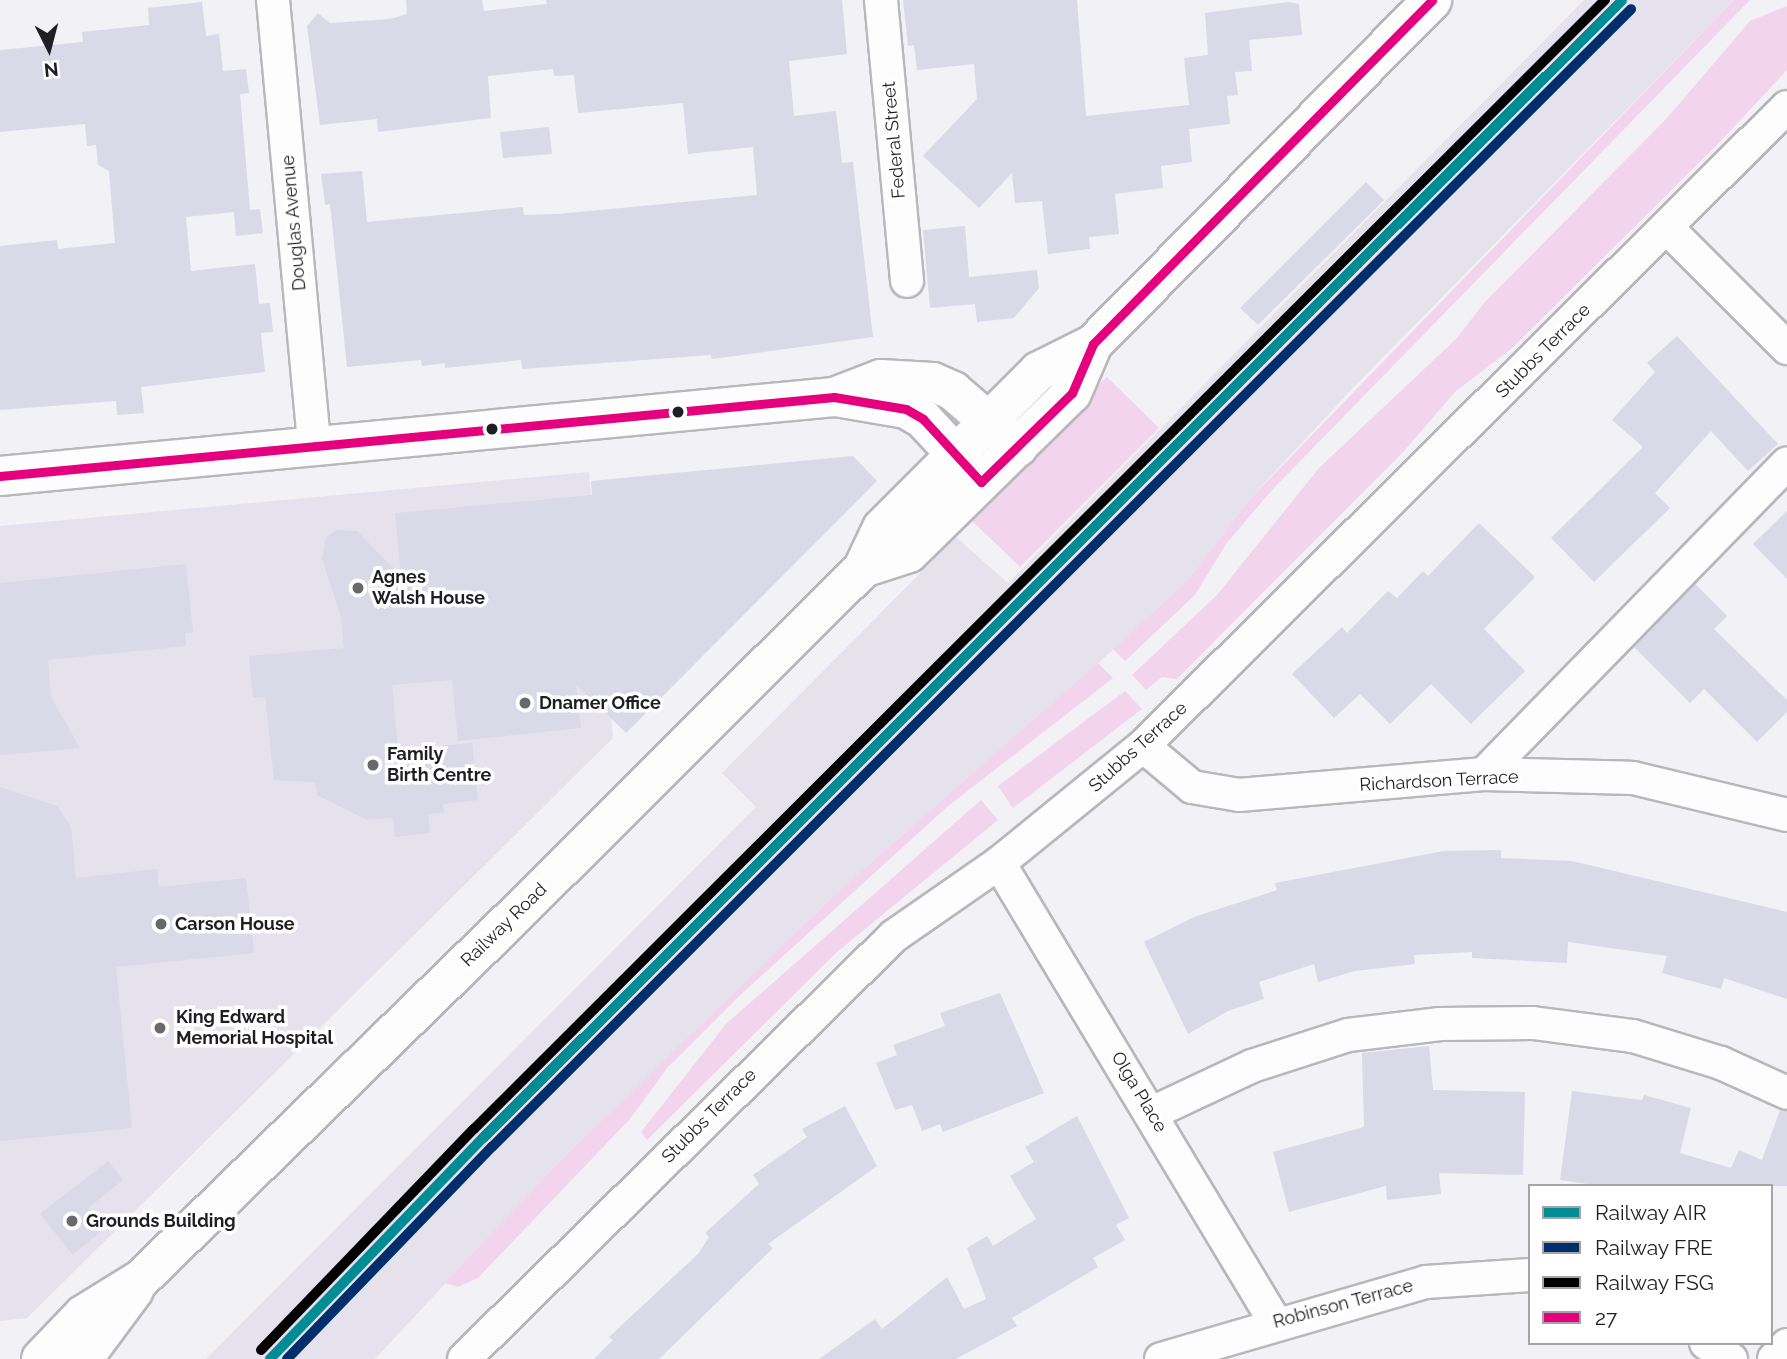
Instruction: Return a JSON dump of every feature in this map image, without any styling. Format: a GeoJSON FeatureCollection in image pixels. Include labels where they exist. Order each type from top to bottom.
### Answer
{"type":"FeatureCollection","features":[{"type":"Feature","properties":{"kind":"main road","name":"Railway Road"},"geometry":{"type":"LineString","coordinates":[[83,1359],[141,1279],[863,568],[909,553],[969,469],[1004,435],[1040,371],[1094,344],[1432,0]]}},
{"type":"Feature","properties":{"kind":"main road"},"geometry":{"type":"LineString","coordinates":[[834,397],[881,379],[933,382],[953,391],[1004,435]]}},
{"type":"Feature","properties":{"kind":"main road"},"geometry":{"type":"LineString","coordinates":[[0,476],[834,397],[906,409],[923,419],[969,469]]}},
{"type":"Feature","properties":{"kind":"main road","name":"Railway Road"},"geometry":{"type":"LineString","coordinates":[[41,1359],[83,1315],[141,1279]]}},
{"type":"Feature","properties":{"kind":"street","name":"Douglas Avenue"},"geometry":{"type":"LineString","coordinates":[[273,0],[314,446]]}},
{"type":"Feature","properties":{"kind":"street","name":"Federal Street"},"geometry":{"type":"LineString","coordinates":[[881,0],[907,281]]}},
{"type":"Feature","properties":{"kind":"street","name":"Stubbs Terrace"},"geometry":{"type":"LineString","coordinates":[[464,1359],[894,936],[999,863],[1143,747],[1787,107]]}},
{"type":"Feature","properties":{"kind":"street"},"geometry":{"type":"LineString","coordinates":[[1667,228],[1787,348]]}},
{"type":"Feature","properties":{"kind":"street"},"geometry":{"type":"LineString","coordinates":[[1484,774],[1787,463]]}},
{"type":"Feature","properties":{"kind":"street","name":"Richardson Terrace"},"geometry":{"type":"LineString","coordinates":[[1143,747],[1192,787],[1239,795],[1484,774],[1633,778],[1787,815]]}},
{"type":"Feature","properties":{"kind":"street","name":"Olga Place"},"geometry":{"type":"LineString","coordinates":[[999,863],[1152,1113],[1275,1322]]}},
{"type":"Feature","properties":{"kind":"street"},"geometry":{"type":"LineString","coordinates":[[1152,1113],[1252,1066],[1348,1035],[1440,1024],[1533,1023],[1633,1036],[1721,1063],[1787,1093]]}},
{"type":"Feature","properties":{"kind":"street","name":"Robinson Terrace"},"geometry":{"type":"LineString","coordinates":[[1161,1359],[1275,1322],[1426,1282],[1528,1275]]}},
{"type":"Feature","properties":{"kind":"street"},"geometry":{"type":"LineString","coordinates":[[1709,1345],[1731,1359]]}},
{"type":"Feature","properties":{"kind":"street"},"geometry":{"type":"LineString","coordinates":[[1774,1359],[1787,1345]]}},
{"type":"Feature","properties":{"kind":"shaded area"},"geometry":{"type":"Polygon","coordinates":[[[1584,0],[1734,0],[1350,391],[1248,501],[1188,580],[553,1168],[375,1359],[206,1359],[756,807],[722,773],[956,537],[1008,583],[1584,0]]]}},
{"type":"Feature","properties":{"kind":"shaded area"},"geometry":{"type":"Polygon","coordinates":[[[1734,0],[1750,0],[1272,490],[1226,544],[1195,595],[1125,661],[1113,649],[1188,580],[1248,501],[1734,0]]]}},
{"type":"Feature","properties":{"kind":"shaded area"},"geometry":{"type":"Polygon","coordinates":[[[1787,6],[1787,70],[1718,144],[1511,349],[1456,391],[1404,451],[1177,679],[1162,677],[1146,690],[1132,675],[1217,595],[1319,468],[1456,339],[1485,302],[1668,117],[1750,21],[1787,6]]]}},
{"type":"Feature","properties":{"kind":"shaded area"},"geometry":{"type":"Polygon","coordinates":[[[1107,377],[1159,428],[1020,567],[967,516],[1107,377]]]}},
{"type":"Feature","properties":{"kind":"shaded area","name":"King Edward Memorial Hospital"},"geometry":{"type":"Polygon","coordinates":[[[589,472],[613,738],[27,1318],[0,1321],[0,526],[589,472]]]}},
{"type":"Feature","properties":{"kind":"shaded area"},"geometry":{"type":"Polygon","coordinates":[[[1098,663],[1113,678],[947,807],[737,998],[668,1067],[630,1119],[478,1278],[458,1287],[445,1283],[553,1168],[836,894],[1098,663]]]}},
{"type":"Feature","properties":{"kind":"shaded area"},"geometry":{"type":"Polygon","coordinates":[[[1125,691],[1142,709],[1013,808],[998,786],[1125,691]]]}},
{"type":"Feature","properties":{"kind":"shaded area"},"geometry":{"type":"Polygon","coordinates":[[[981,800],[998,820],[837,952],[647,1140],[641,1132],[726,1024],[981,800]]]}},
{"type":"Feature","properties":{"kind":"building"},"geometry":{"type":"Polygon","coordinates":[[[406,0],[482,0],[484,11],[547,4],[546,0],[842,0],[847,54],[789,61],[794,116],[836,111],[842,163],[853,162],[873,337],[712,359],[711,355],[522,369],[521,360],[445,368],[445,363],[422,366],[421,360],[347,367],[330,204],[325,205],[321,174],[362,171],[367,222],[523,207],[524,215],[558,214],[757,195],[753,147],[688,154],[683,103],[578,113],[574,75],[554,76],[553,69],[488,76],[491,118],[378,132],[377,119],[320,125],[307,26],[318,13],[330,23],[390,19],[407,14],[406,0]]]}},
{"type":"Feature","properties":{"kind":"building"},"geometry":{"type":"Polygon","coordinates":[[[903,0],[1077,0],[1086,116],[1189,105],[1184,58],[1208,55],[1205,13],[1289,2],[1299,4],[1302,35],[1249,40],[1252,71],[1235,72],[1238,95],[1227,96],[1230,124],[1189,129],[1192,162],[1161,166],[1163,188],[1115,194],[1119,234],[1089,237],[1090,249],[1048,254],[1042,201],[1015,203],[1012,173],[979,208],[923,156],[977,99],[974,64],[917,70],[914,45],[908,46],[903,0]]]}},
{"type":"Feature","properties":{"kind":"building"},"geometry":{"type":"Polygon","coordinates":[[[202,2],[206,36],[219,34],[223,71],[246,69],[249,93],[240,94],[250,210],[260,209],[263,233],[236,236],[234,212],[186,217],[191,271],[255,264],[259,304],[270,303],[273,332],[261,333],[265,372],[141,387],[144,413],[117,415],[116,401],[0,410],[0,246],[57,240],[58,249],[115,243],[109,171],[98,165],[96,145],[87,146],[85,124],[0,132],[0,50],[83,42],[82,32],[149,25],[148,8],[202,2]]]}},
{"type":"Feature","properties":{"kind":"building"},"geometry":{"type":"Polygon","coordinates":[[[549,127],[552,154],[503,158],[500,132],[549,127]]]}},
{"type":"Feature","properties":{"kind":"building"},"geometry":{"type":"Polygon","coordinates":[[[1366,182],[1384,200],[1258,325],[1240,308],[1366,182]]]}},
{"type":"Feature","properties":{"kind":"building"},"geometry":{"type":"Polygon","coordinates":[[[965,226],[969,277],[1037,270],[1039,288],[1014,318],[977,322],[975,304],[930,308],[923,230],[965,226]]]}},
{"type":"Feature","properties":{"kind":"building"},"geometry":{"type":"Polygon","coordinates":[[[1677,336],[1778,444],[1748,471],[1711,431],[1655,493],[1670,508],[1594,582],[1551,538],[1643,447],[1612,420],[1655,372],[1647,363],[1677,336]]]}},
{"type":"Feature","properties":{"kind":"building"},"geometry":{"type":"Polygon","coordinates":[[[853,456],[877,481],[626,733],[576,684],[581,728],[458,741],[452,680],[392,685],[398,750],[472,743],[478,800],[443,804],[444,813],[428,814],[430,833],[395,837],[393,818],[367,820],[317,795],[315,782],[274,780],[265,697],[253,698],[249,656],[344,648],[341,617],[322,559],[326,537],[336,530],[357,531],[401,576],[395,513],[592,495],[591,481],[853,456]]]}},
{"type":"Feature","properties":{"kind":"building"},"geometry":{"type":"Polygon","coordinates":[[[1787,511],[1787,579],[1753,544],[1787,511]]]}},
{"type":"Feature","properties":{"kind":"building"},"geometry":{"type":"Polygon","coordinates":[[[1479,523],[1535,577],[1484,629],[1525,671],[1471,724],[1431,684],[1390,724],[1360,694],[1334,718],[1292,674],[1342,627],[1347,633],[1388,591],[1397,598],[1423,571],[1428,576],[1479,523]]]}},
{"type":"Feature","properties":{"kind":"building"},"geometry":{"type":"Polygon","coordinates":[[[186,564],[193,632],[185,633],[186,646],[48,660],[51,697],[80,748],[0,755],[0,583],[186,564]]]}},
{"type":"Feature","properties":{"kind":"building"},"geometry":{"type":"Polygon","coordinates":[[[1695,584],[1727,616],[1714,629],[1787,700],[1787,712],[1757,742],[1704,689],[1690,703],[1634,647],[1695,584]]]}},
{"type":"Feature","properties":{"kind":"building"},"geometry":{"type":"Polygon","coordinates":[[[0,787],[57,806],[71,827],[76,878],[157,869],[159,887],[246,878],[254,953],[116,967],[132,1128],[0,1141],[0,787]]]}},
{"type":"Feature","properties":{"kind":"building"},"geometry":{"type":"Polygon","coordinates":[[[1501,850],[1501,858],[1572,861],[1787,912],[1787,999],[1724,978],[1721,989],[1662,973],[1667,956],[1568,942],[1567,963],[1472,958],[1472,952],[1414,955],[1415,964],[1355,971],[1318,982],[1314,964],[1259,982],[1264,999],[1228,1011],[1188,1034],[1144,942],[1194,917],[1277,890],[1275,883],[1444,851],[1501,850]]]}},
{"type":"Feature","properties":{"kind":"building"},"geometry":{"type":"Polygon","coordinates":[[[1000,993],[1044,1093],[943,1132],[940,1124],[922,1131],[912,1105],[895,1110],[876,1063],[897,1055],[893,1045],[945,1026],[940,1013],[1000,993]]]}},
{"type":"Feature","properties":{"kind":"building"},"geometry":{"type":"Polygon","coordinates":[[[1429,1046],[1433,1090],[1525,1092],[1523,1175],[1439,1173],[1441,1194],[1387,1200],[1386,1186],[1289,1212],[1273,1152],[1364,1127],[1362,1053],[1429,1046]]]}},
{"type":"Feature","properties":{"kind":"building"},"geometry":{"type":"Polygon","coordinates":[[[1572,1091],[1642,1100],[1644,1095],[1691,1108],[1680,1153],[1731,1168],[1739,1150],[1762,1160],[1780,1110],[1787,1111],[1787,1186],[1587,1184],[1560,1180],[1572,1091]]]}},
{"type":"Feature","properties":{"kind":"building"},"geometry":{"type":"Polygon","coordinates":[[[845,1106],[877,1166],[768,1244],[773,1248],[659,1359],[594,1359],[613,1340],[609,1337],[699,1253],[709,1237],[705,1233],[759,1184],[753,1175],[807,1137],[802,1129],[845,1106]]]}},
{"type":"Feature","properties":{"kind":"building"},"geometry":{"type":"Polygon","coordinates":[[[1077,1116],[1129,1218],[1116,1225],[1125,1240],[1093,1258],[1098,1267],[1012,1318],[1017,1326],[956,1359],[819,1359],[875,1319],[882,1329],[947,1277],[964,1309],[986,1299],[967,1248],[987,1236],[993,1246],[1036,1219],[1010,1176],[1034,1162],[1025,1147],[1077,1116]]]}},
{"type":"Feature","properties":{"kind":"building","name":"Grounds Building"},"geometry":{"type":"Polygon","coordinates":[[[108,1161],[123,1180],[88,1208],[104,1229],[73,1255],[40,1214],[108,1161]]]}},
{"type":"Feature","properties":{"kind":"rail line","name":"FSG"},"geometry":{"type":"LineString","coordinates":[[261,1350],[474,1129],[1605,0]]}},
{"type":"Feature","properties":{"kind":"rail line","name":"AIR"},"geometry":{"type":"LineString","coordinates":[[270,1359],[483,1138],[1622,0]]}},
{"type":"Feature","properties":{"kind":"rail line","name":"FRE"},"geometry":{"type":"LineString","coordinates":[[287,1359],[492,1147],[1631,9]]}},
{"type":"Feature","properties":{"kind":"transit line","name":"27"},"geometry":{"type":"LineString","coordinates":[[0,476],[834,397],[906,409],[923,419],[981,482],[1072,393],[1093,344],[1432,0]]}},
{"type":"Feature","properties":{"kind":"place","name":"Agnes Walsh House"},"geometry":{"type":"Point","coordinates":[358,588]}},
{"type":"Feature","properties":{"kind":"place","name":"Dnamer Office"},"geometry":{"type":"Point","coordinates":[525,703]}},
{"type":"Feature","properties":{"kind":"place","name":"Family Birth Centre"},"geometry":{"type":"Point","coordinates":[373,765]}},
{"type":"Feature","properties":{"kind":"place","name":"Carson House"},"geometry":{"type":"Point","coordinates":[161,924]}},
{"type":"Feature","properties":{"kind":"place","name":"King Edward Memorial Hospital"},"geometry":{"type":"Point","coordinates":[160,1028]}},
{"type":"Feature","properties":{"kind":"place","name":"Grounds Building"},"geometry":{"type":"Point","coordinates":[72,1221]}}]}
